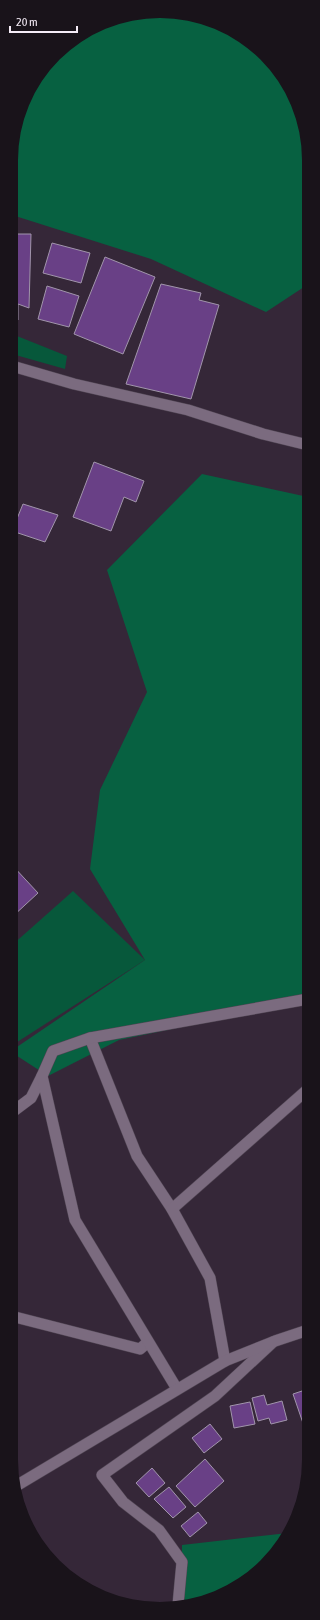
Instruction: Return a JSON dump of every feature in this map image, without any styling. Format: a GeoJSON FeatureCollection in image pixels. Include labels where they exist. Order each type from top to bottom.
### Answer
{"type":"FeatureCollection","features":[{"type":"Feature","properties":{"kind":"street"},"geometry":{"type":"LineString","coordinates":[[18,368],[74,384],[188,410],[263,434],[302,444]]}},
{"type":"Feature","properties":{"kind":"street"},"geometry":{"type":"LineString","coordinates":[[18,1108],[31,1098],[53,1051],[90,1038],[302,1000]]}},
{"type":"Feature","properties":{"kind":"street"},"geometry":{"type":"LineString","coordinates":[[90,1038],[137,1156],[172,1208],[210,1278],[225,1361]]}},
{"type":"Feature","properties":{"kind":"street"},"geometry":{"type":"LineString","coordinates":[[42,1076],[75,1220],[177,1389]]}},
{"type":"Feature","properties":{"kind":"street"},"geometry":{"type":"LineString","coordinates":[[172,1208],[302,1094]]}},
{"type":"Feature","properties":{"kind":"street"},"geometry":{"type":"LineString","coordinates":[[18,1318],[140,1349],[148,1342]]}},
{"type":"Feature","properties":{"kind":"street"},"geometry":{"type":"LineString","coordinates":[[20,1484],[225,1361],[302,1332]]}},
{"type":"Feature","properties":{"kind":"street"},"geometry":{"type":"LineString","coordinates":[[178,1601],[182,1562],[159,1530],[123,1502],[102,1475],[216,1396],[275,1341]]}},
{"type":"Feature","properties":{"kind":"green space"},"geometry":{"type":"Polygon","coordinates":[[[169,18],[206,26],[239,42],[254,53],[267,66],[287,97],[297,123],[302,151],[302,288],[266,312],[151,259],[18,217],[18,151],[23,123],[33,97],[53,66],[66,53],[89,37],[114,26],[141,19],[169,18]]]}},
{"type":"Feature","properties":{"kind":"green space"},"geometry":{"type":"Polygon","coordinates":[[[18,336],[67,356],[65,369],[18,356],[18,336]]]}},
{"type":"Feature","properties":{"kind":"green space"},"geometry":{"type":"Polygon","coordinates":[[[202,474],[302,496],[302,1002],[119,1040],[48,1076],[18,1057],[18,1046],[145,960],[90,869],[100,790],[147,692],[107,570],[202,474]]]}},
{"type":"Feature","properties":{"kind":"green space"},"geometry":{"type":"Polygon","coordinates":[[[73,891],[145,960],[18,1042],[18,940],[73,891]]]}},
{"type":"Feature","properties":{"kind":"green space"},"geometry":{"type":"Polygon","coordinates":[[[281,1534],[267,1554],[254,1567],[239,1578],[214,1591],[180,1601],[182,1545],[281,1534]]]}},
{"type":"Feature","properties":{"kind":"building"},"geometry":{"type":"Polygon","coordinates":[[[18,234],[31,234],[29,308],[18,304],[18,234]]]}},
{"type":"Feature","properties":{"kind":"building"},"geometry":{"type":"Polygon","coordinates":[[[52,243],[90,253],[81,283],[43,273],[52,243]]]}},
{"type":"Feature","properties":{"kind":"building"},"geometry":{"type":"Polygon","coordinates":[[[105,257],[155,277],[123,354],[74,334],[105,257]]]}},
{"type":"Feature","properties":{"kind":"building"},"geometry":{"type":"Polygon","coordinates":[[[161,284],[201,293],[199,300],[219,305],[191,399],[126,384],[161,284]]]}},
{"type":"Feature","properties":{"kind":"building"},"geometry":{"type":"Polygon","coordinates":[[[47,286],[79,296],[69,327],[38,319],[47,286]]]}},
{"type":"Feature","properties":{"kind":"building"},"geometry":{"type":"Polygon","coordinates":[[[94,462],[144,481],[136,502],[124,497],[111,531],[73,517],[94,462]]]}},
{"type":"Feature","properties":{"kind":"building"},"geometry":{"type":"Polygon","coordinates":[[[23,504],[58,515],[45,542],[18,533],[18,516],[23,504]]]}},
{"type":"Feature","properties":{"kind":"building"},"geometry":{"type":"Polygon","coordinates":[[[18,871],[38,893],[18,911],[18,871]]]}},
{"type":"Feature","properties":{"kind":"building"},"geometry":{"type":"Polygon","coordinates":[[[302,1391],[302,1420],[293,1394],[302,1391]]]}},
{"type":"Feature","properties":{"kind":"building"},"geometry":{"type":"Polygon","coordinates":[[[264,1395],[267,1405],[282,1401],[287,1420],[271,1424],[269,1418],[258,1421],[252,1398],[264,1395]]]}},
{"type":"Feature","properties":{"kind":"building"},"geometry":{"type":"Polygon","coordinates":[[[250,1402],[255,1424],[234,1428],[230,1406],[250,1402]]]}},
{"type":"Feature","properties":{"kind":"building"},"geometry":{"type":"Polygon","coordinates":[[[210,1424],[222,1439],[204,1453],[192,1438],[210,1424]]]}},
{"type":"Feature","properties":{"kind":"building"},"geometry":{"type":"Polygon","coordinates":[[[205,1459],[224,1481],[195,1507],[176,1486],[205,1459]]]}},
{"type":"Feature","properties":{"kind":"building"},"geometry":{"type":"Polygon","coordinates":[[[152,1468],[165,1483],[149,1497],[136,1483],[152,1468]]]}},
{"type":"Feature","properties":{"kind":"building"},"geometry":{"type":"Polygon","coordinates":[[[169,1487],[186,1507],[173,1518],[154,1499],[169,1487]]]}},
{"type":"Feature","properties":{"kind":"building"},"geometry":{"type":"Polygon","coordinates":[[[198,1512],[207,1523],[190,1537],[181,1526],[198,1512]]]}}]}
